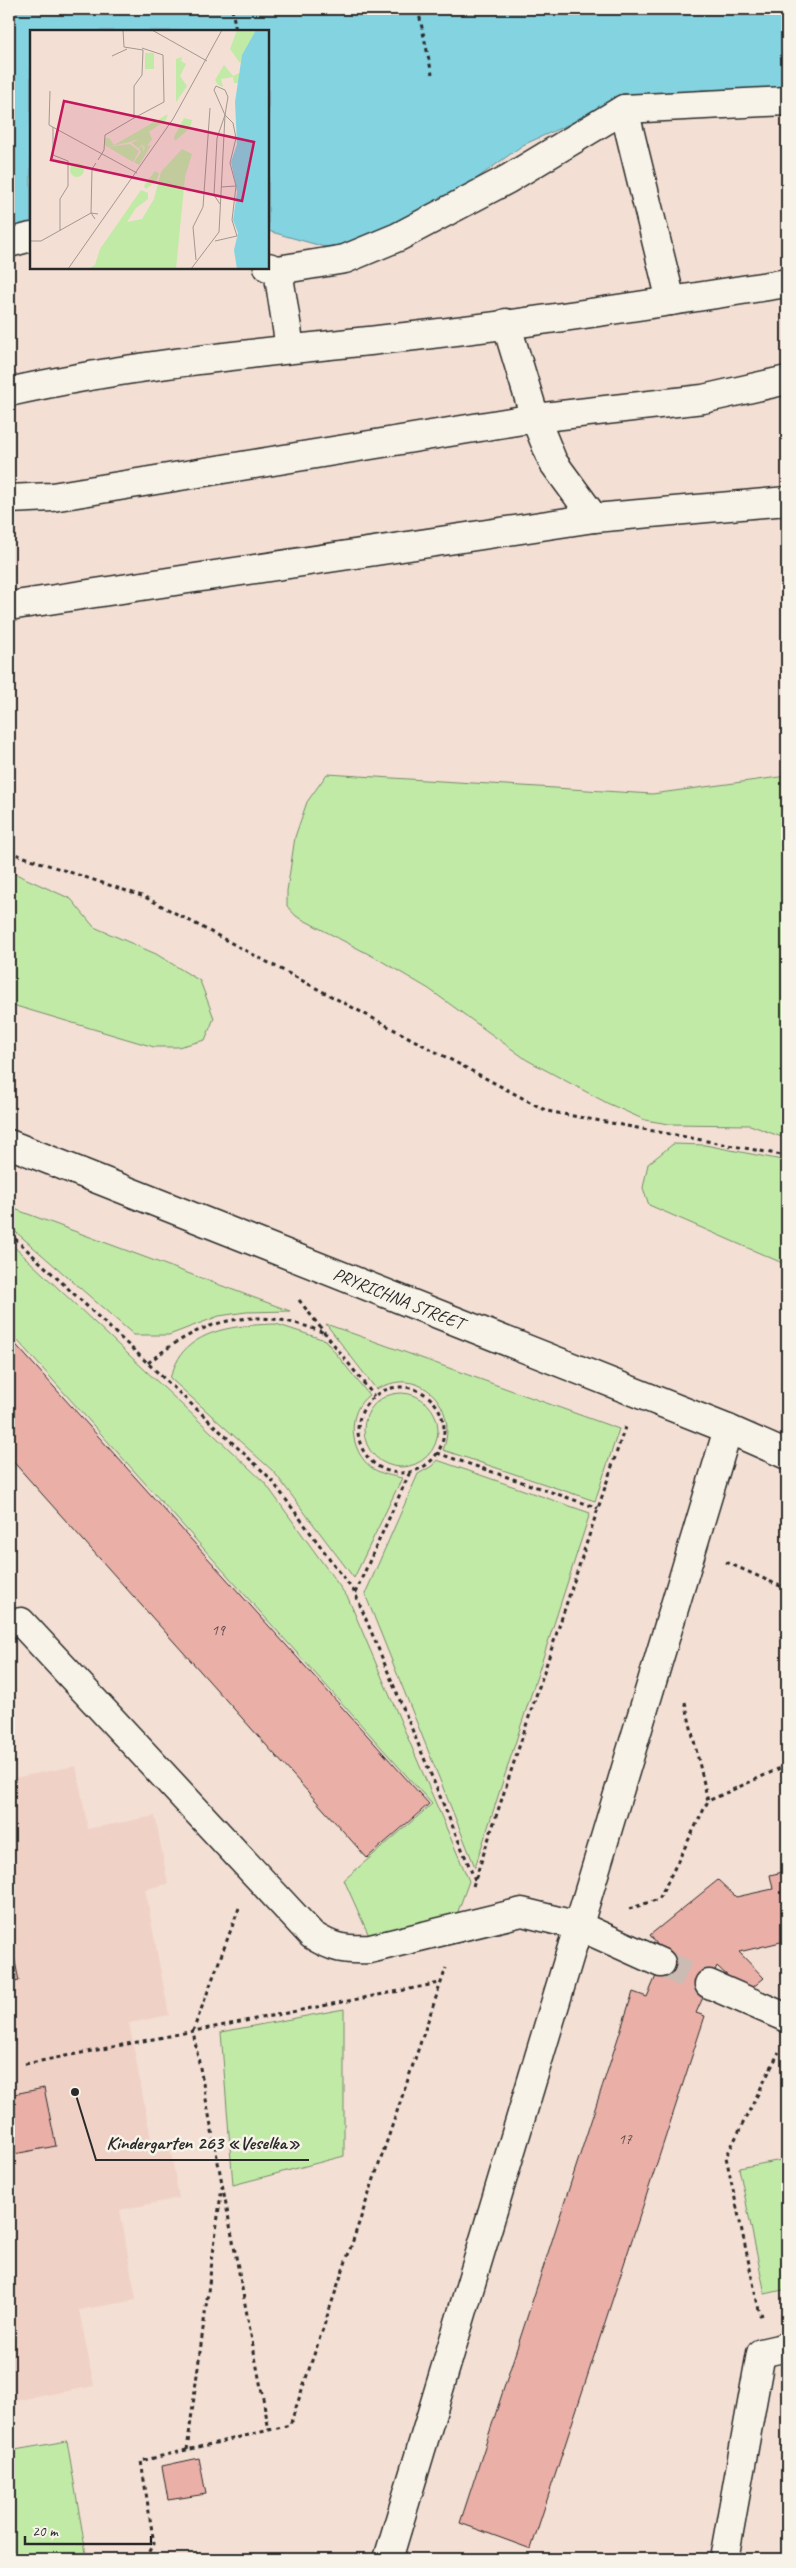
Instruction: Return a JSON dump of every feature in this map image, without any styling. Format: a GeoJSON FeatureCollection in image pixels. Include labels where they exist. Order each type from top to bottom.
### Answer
{"type":"FeatureCollection","features":[{"type":"Feature","properties":{"kind":"street"},"geometry":{"type":"LineString","coordinates":[[290,348],[273,269],[345,259],[398,237],[508,179],[624,109],[787,101]]}},
{"type":"Feature","properties":{"kind":"street"},"geometry":{"type":"LineString","coordinates":[[624,109],[671,301]]}},
{"type":"Feature","properties":{"kind":"street"},"geometry":{"type":"LineString","coordinates":[[9,243],[30,238]]}},
{"type":"Feature","properties":{"kind":"street"},"geometry":{"type":"LineString","coordinates":[[9,392],[74,377],[290,348],[425,335],[787,284]]}},
{"type":"Feature","properties":{"kind":"street"},"geometry":{"type":"LineString","coordinates":[[506,323],[535,418],[553,462],[594,518]]}},
{"type":"Feature","properties":{"kind":"street"},"geometry":{"type":"LineString","coordinates":[[9,500],[52,497],[535,418],[703,399],[787,380]]}},
{"type":"Feature","properties":{"kind":"street"},"geometry":{"type":"LineString","coordinates":[[9,606],[594,518],[787,501]]}},
{"type":"Feature","properties":{"kind":"street","name":"PRYRICHNA STREET"},"geometry":{"type":"LineString","coordinates":[[9,1144],[728,1429],[787,1455]]}},
{"type":"Feature","properties":{"kind":"street"},"geometry":{"type":"LineString","coordinates":[[388,2559],[728,1429]]}},
{"type":"Feature","properties":{"kind":"street"},"geometry":{"type":"LineString","coordinates":[[13,1618],[312,1935],[330,1946],[348,1950],[370,1948],[522,1912],[579,1926],[661,1963]]}},
{"type":"Feature","properties":{"kind":"street"},"geometry":{"type":"LineString","coordinates":[[709,1984],[787,2018]]}},
{"type":"Feature","properties":{"kind":"street"},"geometry":{"type":"LineString","coordinates":[[724,2559],[761,2353],[787,2347]]}},
{"type":"Feature","properties":{"kind":"path"},"geometry":{"type":"LineString","coordinates":[[232,9],[236,30]]}},
{"type":"Feature","properties":{"kind":"path"},"geometry":{"type":"LineString","coordinates":[[418,9],[432,74]]}},
{"type":"Feature","properties":{"kind":"path"},"geometry":{"type":"LineString","coordinates":[[9,852],[145,897],[548,1111],[787,1156]]}},
{"type":"Feature","properties":{"kind":"path"},"geometry":{"type":"LineString","coordinates":[[9,1233],[270,1478],[355,1593],[475,1881]]}},
{"type":"Feature","properties":{"kind":"path"},"geometry":{"type":"LineString","coordinates":[[298,1298],[374,1396]]}},
{"type":"Feature","properties":{"kind":"path"},"geometry":{"type":"LineString","coordinates":[[148,1363],[172,1343],[220,1322],[267,1317],[298,1323],[326,1334]]}},
{"type":"Feature","properties":{"kind":"path"},"geometry":{"type":"LineString","coordinates":[[401,1386],[416,1389],[438,1407],[443,1420],[444,1433],[437,1453],[423,1468],[410,1472],[395,1473],[382,1469],[371,1461],[362,1449],[358,1435],[359,1420],[364,1407],[374,1396],[387,1389],[401,1386]]}},
{"type":"Feature","properties":{"kind":"path"},"geometry":{"type":"LineString","coordinates":[[146,2559],[154,2544],[141,2461],[290,2425],[460,1927],[626,1421]]}},
{"type":"Feature","properties":{"kind":"path"},"geometry":{"type":"LineString","coordinates":[[437,1453],[598,1508]]}},
{"type":"Feature","properties":{"kind":"path"},"geometry":{"type":"LineString","coordinates":[[355,1593],[410,1472]]}},
{"type":"Feature","properties":{"kind":"path"},"geometry":{"type":"LineString","coordinates":[[693,1548],[787,1589]]}},
{"type":"Feature","properties":{"kind":"path"},"geometry":{"type":"LineString","coordinates":[[683,1694],[708,1802]]}},
{"type":"Feature","properties":{"kind":"path"},"geometry":{"type":"LineString","coordinates":[[579,1926],[659,1899],[708,1802],[787,1765]]}},
{"type":"Feature","properties":{"kind":"path"},"geometry":{"type":"LineString","coordinates":[[253,1871],[193,2030],[269,2430]]}},
{"type":"Feature","properties":{"kind":"path"},"geometry":{"type":"LineString","coordinates":[[26,2064],[441,1983]]}},
{"type":"Feature","properties":{"kind":"path"},"geometry":{"type":"LineString","coordinates":[[769,2313],[760,2314],[726,2157],[783,2045]]}},
{"type":"Feature","properties":{"kind":"path"},"geometry":{"type":"LineString","coordinates":[[187,2450],[223,2183]]}},
{"type":"Feature","properties":{"kind":"path"},"geometry":{"type":"LineString","coordinates":[[772,2559],[787,2557]]}},
{"type":"Feature","properties":{"kind":"shaded area"},"geometry":{"type":"Polygon","coordinates":[[[9,1758],[13,1778],[76,1766],[88,1829],[155,1816],[168,1884],[145,1889],[169,2015],[129,2023],[152,2145],[169,2142],[179,2198],[120,2210],[136,2300],[79,2310],[94,2386],[9,2402],[9,1758]]]}},
{"type":"Feature","properties":{"kind":"green space"},"geometry":{"type":"Polygon","coordinates":[[[327,774],[652,794],[787,776],[787,1139],[750,1125],[669,1124],[645,1120],[607,1103],[527,1060],[429,989],[378,959],[296,916],[287,906],[287,891],[295,837],[307,802],[327,774]]]}},
{"type":"Feature","properties":{"kind":"green space"},"geometry":{"type":"Polygon","coordinates":[[[9,871],[71,899],[94,927],[156,954],[200,981],[214,1018],[205,1040],[178,1047],[154,1047],[9,1004],[9,871]]]}},
{"type":"Feature","properties":{"kind":"green space"},"geometry":{"type":"Polygon","coordinates":[[[673,1144],[705,1145],[787,1161],[787,1265],[649,1205],[643,1188],[648,1164],[673,1144]]]}},
{"type":"Feature","properties":{"kind":"green space"},"geometry":{"type":"Polygon","coordinates":[[[9,1207],[290,1311],[246,1312],[219,1316],[169,1335],[134,1335],[9,1226],[9,1207]]]}},
{"type":"Feature","properties":{"kind":"green space"},"geometry":{"type":"Polygon","coordinates":[[[9,1242],[265,1483],[348,1598],[469,1881],[456,1917],[370,1938],[344,1880],[432,1804],[9,1331],[9,1242]]]}},
{"type":"Feature","properties":{"kind":"green space"},"geometry":{"type":"Polygon","coordinates":[[[276,1324],[325,1340],[369,1395],[357,1411],[353,1431],[355,1442],[364,1461],[372,1468],[383,1473],[402,1478],[354,1578],[274,1472],[170,1378],[182,1353],[201,1338],[225,1329],[276,1324]]]}},
{"type":"Feature","properties":{"kind":"green space"},"geometry":{"type":"Polygon","coordinates":[[[326,1324],[619,1429],[595,1501],[443,1450],[447,1428],[441,1406],[435,1397],[418,1385],[406,1382],[394,1383],[376,1389],[326,1324]]]}},
{"type":"Feature","properties":{"kind":"green space"},"geometry":{"type":"Polygon","coordinates":[[[401,1393],[422,1399],[432,1409],[438,1430],[432,1451],[422,1461],[401,1467],[380,1461],[370,1451],[364,1430],[370,1409],[380,1399],[401,1393]]]}},
{"type":"Feature","properties":{"kind":"green space"},"geometry":{"type":"Polygon","coordinates":[[[437,1460],[590,1513],[475,1867],[365,1594],[418,1474],[432,1466],[437,1460]]]}},
{"type":"Feature","properties":{"kind":"green space"},"geometry":{"type":"Polygon","coordinates":[[[344,2009],[344,2156],[233,2185],[221,2032],[344,2009]]]}},
{"type":"Feature","properties":{"kind":"green space"},"geometry":{"type":"Polygon","coordinates":[[[787,2159],[787,2289],[765,2294],[739,2168],[787,2159]]]}},
{"type":"Feature","properties":{"kind":"green space"},"geometry":{"type":"Polygon","coordinates":[[[67,2441],[87,2559],[9,2559],[9,2451],[67,2441]]]}},
{"type":"Feature","properties":{"kind":"water"},"geometry":{"type":"Polygon","coordinates":[[[9,9],[787,9],[787,90],[702,90],[600,110],[523,145],[440,205],[356,243],[325,247],[269,231],[269,30],[30,30],[30,226],[9,232],[9,9]]]}},
{"type":"Feature","properties":{"kind":"building"},"geometry":{"type":"Polygon","coordinates":[[[9,1337],[429,1804],[367,1858],[9,1457],[9,1337]]]}},
{"type":"Feature","properties":{"kind":"building"},"geometry":{"type":"Polygon","coordinates":[[[787,1871],[787,1949],[785,1941],[739,1952],[764,1978],[746,1993],[717,1966],[696,2013],[705,2016],[531,2549],[460,2523],[633,1992],[647,1997],[665,1955],[650,1935],[718,1880],[736,1897],[773,1889],[770,1875],[787,1871]]]}},
{"type":"Feature","properties":{"kind":"building"},"geometry":{"type":"Polygon","coordinates":[[[9,1932],[19,1981],[9,1983],[9,1932]]]}},
{"type":"Feature","properties":{"kind":"building"},"geometry":{"type":"Polygon","coordinates":[[[44,2088],[56,2146],[9,2155],[9,2095],[44,2088]]]}},
{"type":"Feature","properties":{"kind":"building"},"geometry":{"type":"Polygon","coordinates":[[[199,2458],[206,2494],[168,2500],[162,2466],[199,2458]]]}},
{"type":"Feature","properties":{"kind":"tunnel"},"geometry":{"type":"LineString","coordinates":[[661,1963],[709,1984]]}},
{"type":"Feature","properties":{"kind":"place","name":"Kindergarten 263 «Veselka»"},"geometry":{"type":"Point","coordinates":[75,2092]}}]}
